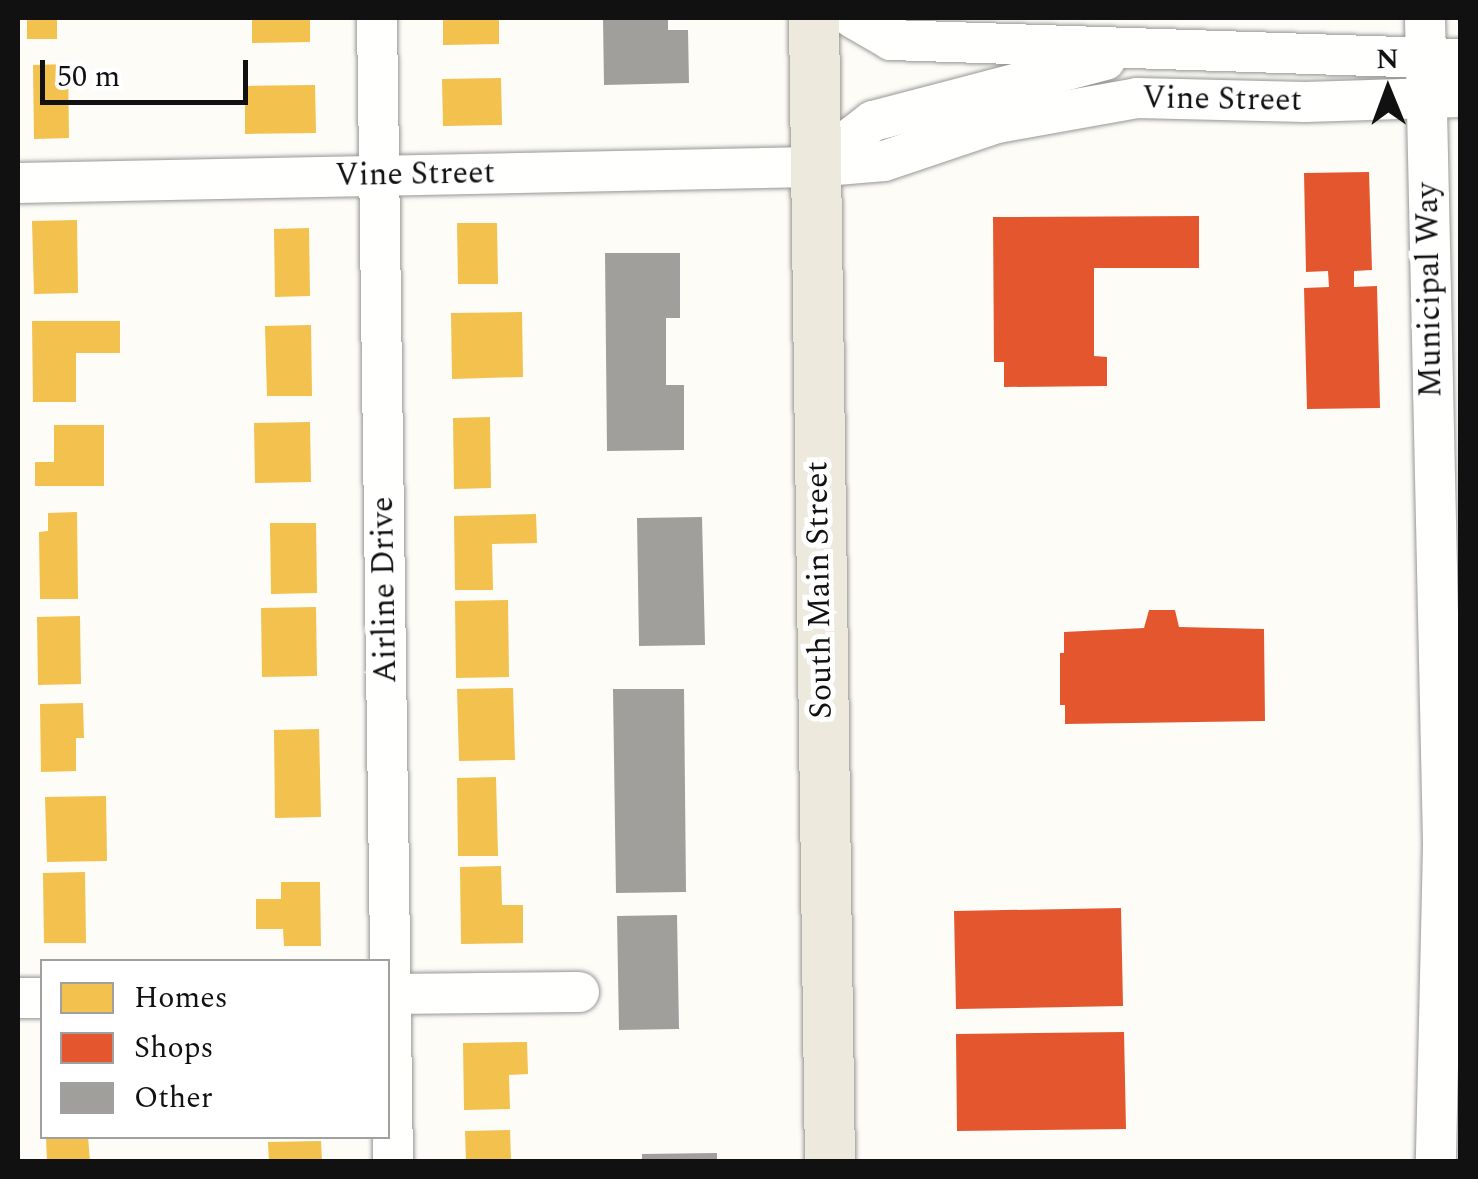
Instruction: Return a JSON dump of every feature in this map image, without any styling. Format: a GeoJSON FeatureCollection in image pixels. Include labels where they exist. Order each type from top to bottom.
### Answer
{"type":"FeatureCollection","features":[{"type":"Feature","properties":{"kind":"main road","name":"South Main Street"},"geometry":{"type":"LineString","coordinates":[[814,18],[813,167],[830,1162]]}},
{"type":"Feature","properties":{"kind":"street","name":"Airline Drive"},"geometry":{"type":"LineString","coordinates":[[376,18],[389,959]]}},
{"type":"Feature","properties":{"kind":"street","name":"Vine Street"},"geometry":{"type":"LineString","coordinates":[[853,18],[891,40],[1154,48],[1443,78]]}},
{"type":"Feature","properties":{"kind":"street","name":"Municipal Way"},"geometry":{"type":"LineString","coordinates":[[1425,18],[1443,78],[1443,844],[1436,1162]]}},
{"type":"Feature","properties":{"kind":"street","name":"Vine Street"},"geometry":{"type":"LineString","coordinates":[[813,167],[872,121],[1154,48]]}},
{"type":"Feature","properties":{"kind":"street","name":"Vine Street"},"geometry":{"type":"LineString","coordinates":[[18,183],[813,167],[884,162],[998,123],[1138,98],[1305,102],[1443,78]]}},
{"type":"Feature","properties":{"kind":"street"},"geometry":{"type":"LineString","coordinates":[[390,994],[580,992]]}},
{"type":"Feature","properties":{"kind":"street","name":"Airline Drive"},"geometry":{"type":"LineString","coordinates":[[390,1036],[393,1162]]}},
{"type":"Feature","properties":{"kind":"building: Homes"},"geometry":{"type":"Polygon","coordinates":[[[27,18],[57,18],[57,39],[27,39],[27,18]]]}},
{"type":"Feature","properties":{"kind":"building: Homes"},"geometry":{"type":"Polygon","coordinates":[[[252,18],[310,18],[310,42],[252,43],[252,18]]]}},
{"type":"Feature","properties":{"kind":"building: Homes"},"geometry":{"type":"Polygon","coordinates":[[[443,18],[499,18],[499,44],[443,45],[443,18]]]}},
{"type":"Feature","properties":{"kind":"building: Homes"},"geometry":{"type":"Polygon","coordinates":[[[68,64],[69,138],[34,139],[33,65],[68,64]]]}},
{"type":"Feature","properties":{"kind":"building: Homes"},"geometry":{"type":"Polygon","coordinates":[[[501,78],[502,125],[443,126],[442,79],[501,78]]]}},
{"type":"Feature","properties":{"kind":"building: Homes"},"geometry":{"type":"Polygon","coordinates":[[[315,85],[316,133],[245,134],[245,86],[315,85]]]}},
{"type":"Feature","properties":{"kind":"building: Homes"},"geometry":{"type":"Polygon","coordinates":[[[77,220],[78,293],[34,294],[32,221],[77,220]]]}},
{"type":"Feature","properties":{"kind":"building: Homes"},"geometry":{"type":"Polygon","coordinates":[[[457,223],[497,223],[498,284],[458,284],[457,223]]]}},
{"type":"Feature","properties":{"kind":"building: Homes"},"geometry":{"type":"Polygon","coordinates":[[[309,228],[310,296],[275,297],[274,229],[309,228]]]}},
{"type":"Feature","properties":{"kind":"building: Homes"},"geometry":{"type":"Polygon","coordinates":[[[522,312],[523,377],[452,379],[451,313],[522,312]]]}},
{"type":"Feature","properties":{"kind":"building: Homes"},"geometry":{"type":"Polygon","coordinates":[[[32,321],[120,321],[120,353],[76,353],[76,402],[33,402],[32,321]]]}},
{"type":"Feature","properties":{"kind":"building: Homes"},"geometry":{"type":"Polygon","coordinates":[[[311,325],[312,396],[267,396],[265,326],[311,325]]]}},
{"type":"Feature","properties":{"kind":"building: Homes"},"geometry":{"type":"Polygon","coordinates":[[[490,417],[491,488],[454,489],[453,418],[490,417]]]}},
{"type":"Feature","properties":{"kind":"building: Homes"},"geometry":{"type":"Polygon","coordinates":[[[310,422],[311,482],[255,483],[254,423],[310,422]]]}},
{"type":"Feature","properties":{"kind":"building: Homes"},"geometry":{"type":"Polygon","coordinates":[[[54,425],[104,425],[104,486],[35,486],[35,462],[54,462],[54,425]]]}},
{"type":"Feature","properties":{"kind":"building: Homes"},"geometry":{"type":"Polygon","coordinates":[[[77,512],[78,599],[40,599],[39,532],[48,531],[48,513],[77,512]]]}},
{"type":"Feature","properties":{"kind":"building: Homes"},"geometry":{"type":"Polygon","coordinates":[[[536,514],[537,543],[492,544],[493,590],[455,590],[454,516],[536,514]]]}},
{"type":"Feature","properties":{"kind":"building: Homes"},"geometry":{"type":"Polygon","coordinates":[[[270,523],[316,523],[317,593],[271,594],[270,523]]]}},
{"type":"Feature","properties":{"kind":"building: Homes"},"geometry":{"type":"Polygon","coordinates":[[[508,600],[509,677],[456,678],[455,601],[508,600]]]}},
{"type":"Feature","properties":{"kind":"building: Homes"},"geometry":{"type":"Polygon","coordinates":[[[316,607],[317,676],[262,677],[261,608],[316,607]]]}},
{"type":"Feature","properties":{"kind":"building: Homes"},"geometry":{"type":"Polygon","coordinates":[[[80,616],[81,684],[38,685],[37,617],[80,616]]]}},
{"type":"Feature","properties":{"kind":"building: Homes"},"geometry":{"type":"Polygon","coordinates":[[[513,688],[515,760],[459,761],[457,689],[513,688]]]}},
{"type":"Feature","properties":{"kind":"building: Homes"},"geometry":{"type":"Polygon","coordinates":[[[83,703],[84,738],[76,738],[76,771],[41,772],[40,704],[83,703]]]}},
{"type":"Feature","properties":{"kind":"building: Homes"},"geometry":{"type":"Polygon","coordinates":[[[319,729],[321,817],[275,818],[274,730],[319,729]]]}},
{"type":"Feature","properties":{"kind":"building: Homes"},"geometry":{"type":"Polygon","coordinates":[[[496,777],[498,856],[458,856],[457,778],[496,777]]]}},
{"type":"Feature","properties":{"kind":"building: Homes"},"geometry":{"type":"Polygon","coordinates":[[[106,796],[107,861],[47,862],[45,797],[106,796]]]}},
{"type":"Feature","properties":{"kind":"building: Homes"},"geometry":{"type":"Polygon","coordinates":[[[501,866],[502,905],[523,905],[523,943],[461,944],[460,867],[501,866]]]}},
{"type":"Feature","properties":{"kind":"building: Homes"},"geometry":{"type":"Polygon","coordinates":[[[85,872],[86,943],[44,943],[43,873],[85,872]]]}},
{"type":"Feature","properties":{"kind":"building: Homes"},"geometry":{"type":"Polygon","coordinates":[[[281,882],[320,882],[321,946],[284,946],[283,929],[256,929],[256,899],[281,899],[281,882]]]}},
{"type":"Feature","properties":{"kind":"building: Homes"},"geometry":{"type":"Polygon","coordinates":[[[527,1042],[528,1074],[509,1075],[510,1109],[464,1110],[463,1043],[527,1042]]]}},
{"type":"Feature","properties":{"kind":"building: Homes"},"geometry":{"type":"Polygon","coordinates":[[[510,1130],[511,1162],[466,1162],[465,1131],[510,1130]]]}},
{"type":"Feature","properties":{"kind":"building: Homes"},"geometry":{"type":"Polygon","coordinates":[[[46,1139],[88,1139],[90,1162],[47,1162],[46,1139]]]}},
{"type":"Feature","properties":{"kind":"building: Homes"},"geometry":{"type":"Polygon","coordinates":[[[321,1141],[322,1162],[269,1162],[268,1142],[321,1141]]]}},
{"type":"Feature","properties":{"kind":"building: Shops"},"geometry":{"type":"Polygon","coordinates":[[[1369,172],[1372,270],[1354,271],[1354,287],[1377,286],[1380,408],[1307,409],[1304,288],[1329,287],[1328,271],[1306,272],[1304,173],[1369,172]]]}},
{"type":"Feature","properties":{"kind":"building: Shops"},"geometry":{"type":"Polygon","coordinates":[[[1199,216],[1199,268],[1094,268],[1094,356],[1107,357],[1107,386],[1004,387],[1004,362],[994,362],[993,217],[1199,216]]]}},
{"type":"Feature","properties":{"kind":"building: Shops"},"geometry":{"type":"Polygon","coordinates":[[[1149,610],[1175,610],[1179,627],[1264,629],[1265,721],[1065,724],[1065,705],[1060,705],[1064,632],[1144,628],[1149,610]]]}},
{"type":"Feature","properties":{"kind":"building: Shops"},"geometry":{"type":"Polygon","coordinates":[[[1121,908],[1123,1006],[956,1009],[954,911],[1121,908]]]}},
{"type":"Feature","properties":{"kind":"building: Shops"},"geometry":{"type":"Polygon","coordinates":[[[1124,1032],[1126,1129],[957,1131],[956,1034],[1124,1032]]]}},
{"type":"Feature","properties":{"kind":"building: Other"},"geometry":{"type":"Polygon","coordinates":[[[668,18],[668,30],[688,30],[689,83],[604,85],[603,19],[668,18]]]}},
{"type":"Feature","properties":{"kind":"building: Other"},"geometry":{"type":"Polygon","coordinates":[[[605,253],[680,253],[680,318],[666,318],[666,385],[684,385],[684,450],[607,451],[605,253]]]}},
{"type":"Feature","properties":{"kind":"building: Other"},"geometry":{"type":"Polygon","coordinates":[[[702,517],[705,645],[639,646],[637,518],[702,517]]]}},
{"type":"Feature","properties":{"kind":"building: Other"},"geometry":{"type":"Polygon","coordinates":[[[613,689],[684,689],[686,892],[616,893],[613,689]]]}},
{"type":"Feature","properties":{"kind":"building: Other"},"geometry":{"type":"Polygon","coordinates":[[[677,915],[679,1029],[619,1030],[617,916],[677,915]]]}},
{"type":"Feature","properties":{"kind":"building: Other"},"geometry":{"type":"Polygon","coordinates":[[[717,1153],[717,1162],[642,1162],[642,1154],[717,1153]]]}}]}
